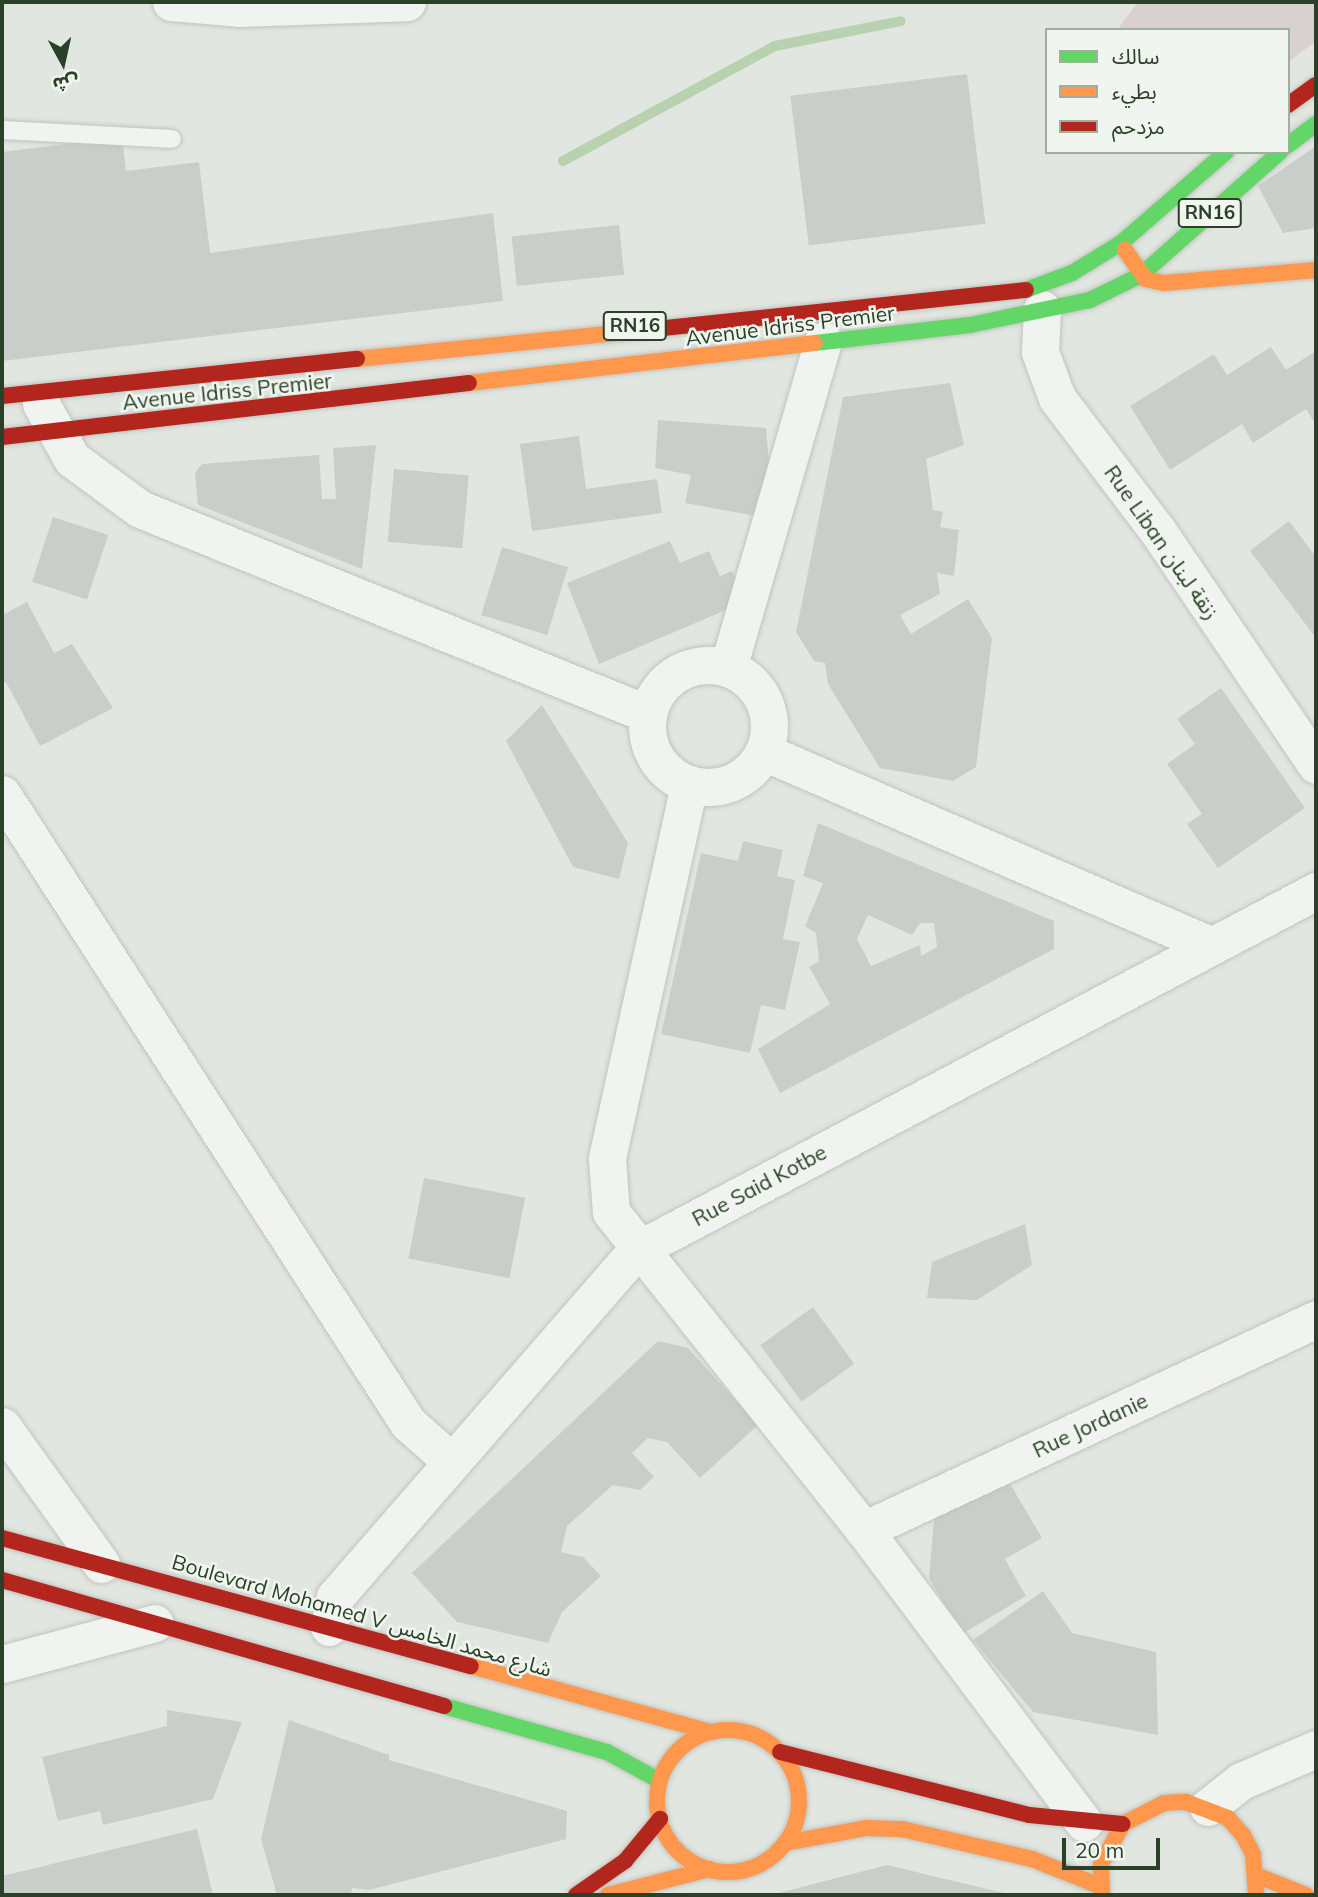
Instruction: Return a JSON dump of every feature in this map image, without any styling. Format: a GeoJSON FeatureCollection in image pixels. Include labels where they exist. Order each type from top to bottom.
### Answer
{"type":"FeatureCollection","features":[{"type":"Feature","properties":{"kind":"main road"},"geometry":{"type":"LineString","coordinates":[[1290,104],[1316,85]]}},
{"type":"Feature","properties":{"kind":"main road"},"geometry":{"type":"LineString","coordinates":[[1290,144],[1316,124]]}},
{"type":"Feature","properties":{"kind":"main road","name":"Avenue Idriss Premier"},"geometry":{"type":"LineString","coordinates":[[19,394],[1027,290],[1072,273],[1121,243],[1224,154]]}},
{"type":"Feature","properties":{"kind":"main road","name":"Avenue Idriss Premier"},"geometry":{"type":"LineString","coordinates":[[2,437],[970,325],[1090,300],[1142,275],[1278,154]]}},
{"type":"Feature","properties":{"kind":"main road"},"geometry":{"type":"LineString","coordinates":[[1121,243],[1142,275],[1175,284],[1316,270]]}},
{"type":"Feature","properties":{"kind":"main road","name":"Boulevard Mohamed V شارع محمد الخامس"},"geometry":{"type":"LineString","coordinates":[[2,1538],[711,1732]]}},
{"type":"Feature","properties":{"kind":"main road"},"geometry":{"type":"LineString","coordinates":[[2,1580],[607,1752],[660,1781]]}},
{"type":"Feature","properties":{"kind":"main road"},"geometry":{"type":"LineString","coordinates":[[710,1869],[678,1851],[660,1819],[660,1781],[689,1742],[711,1732],[748,1733],[780,1752],[942,1796],[1084,1823],[1124,1824]]}},
{"type":"Feature","properties":{"kind":"main road"},"geometry":{"type":"LineString","coordinates":[[780,1752],[799,1788],[799,1809],[785,1843]]}},
{"type":"Feature","properties":{"kind":"main road"},"geometry":{"type":"LineString","coordinates":[[608,1895],[710,1869],[751,1867],[785,1843],[866,1828],[902,1829],[1032,1859],[1101,1891],[1105,1853],[1124,1824],[1164,1803],[1209,1807],[1243,1835],[1258,1876],[1256,1895]]}},
{"type":"Feature","properties":{"kind":"main road"},"geometry":{"type":"LineString","coordinates":[[576,1895],[625,1861],[660,1819]]}},
{"type":"Feature","properties":{"kind":"main road"},"geometry":{"type":"LineString","coordinates":[[1258,1876],[1306,1895]]}},
{"type":"Feature","properties":{"kind":"street"},"geometry":{"type":"LineString","coordinates":[[171,2],[239,8],[407,2]]}},
{"type":"Feature","properties":{"kind":"street","name":"Rue Liban زنقة لبنان"},"geometry":{"type":"LineString","coordinates":[[1042,309],[1040,352],[1057,398],[1157,530],[1316,765]]}},
{"type":"Feature","properties":{"kind":"street"},"geometry":{"type":"LineString","coordinates":[[727,668],[823,341]]}},
{"type":"Feature","properties":{"kind":"street"},"geometry":{"type":"LineString","coordinates":[[19,394],[89,474],[140,509],[648,714]]}},
{"type":"Feature","properties":{"kind":"street"},"geometry":{"type":"LineString","coordinates":[[707,664],[727,668],[746,677],[764,702],[770,732],[765,752],[741,778],[725,786],[689,785],[656,757],[648,714],[669,679],[707,664]]}},
{"type":"Feature","properties":{"kind":"street"},"geometry":{"type":"LineString","coordinates":[[765,752],[1209,945]]}},
{"type":"Feature","properties":{"kind":"street"},"geometry":{"type":"LineString","coordinates":[[689,785],[607,1159],[611,1212],[637,1250],[864,1530],[1084,1823]]}},
{"type":"Feature","properties":{"kind":"street"},"geometry":{"type":"LineString","coordinates":[[2,794],[408,1423],[453,1462]]}},
{"type":"Feature","properties":{"kind":"street","name":"Rue Said Kotbe"},"geometry":{"type":"LineString","coordinates":[[329,1627],[335,1597],[637,1250],[1209,945],[1316,891]]}},
{"type":"Feature","properties":{"kind":"street","name":"Rue Jordanie"},"geometry":{"type":"LineString","coordinates":[[864,1530],[1316,1319]]}},
{"type":"Feature","properties":{"kind":"street"},"geometry":{"type":"LineString","coordinates":[[2,1426],[101,1564]]}},
{"type":"Feature","properties":{"kind":"street"},"geometry":{"type":"LineString","coordinates":[[2,1664],[155,1623]]}},
{"type":"Feature","properties":{"kind":"street"},"geometry":{"type":"LineString","coordinates":[[1209,1807],[1241,1781],[1316,1749]]}},
{"type":"Feature","properties":{"kind":"lane"},"geometry":{"type":"LineString","coordinates":[[2,130],[173,139]]}},
{"type":"Feature","properties":{"kind":"shaded area"},"geometry":{"type":"Polygon","coordinates":[[[1138,2],[1316,2],[1316,41],[1290,60],[1290,28],[1118,28],[1138,2]]]}},
{"type":"Feature","properties":{"kind":"building"},"geometry":{"type":"Polygon","coordinates":[[[967,74],[985,224],[809,246],[790,96],[967,74]]]}},
{"type":"Feature","properties":{"kind":"building"},"geometry":{"type":"Polygon","coordinates":[[[122,137],[126,171],[199,162],[210,253],[493,213],[503,301],[2,361],[2,152],[122,137]]]}},
{"type":"Feature","properties":{"kind":"building"},"geometry":{"type":"Polygon","coordinates":[[[1316,146],[1316,228],[1283,233],[1258,186],[1316,146]]]}},
{"type":"Feature","properties":{"kind":"building"},"geometry":{"type":"Polygon","coordinates":[[[619,225],[624,275],[517,286],[512,236],[619,225]]]}},
{"type":"Feature","properties":{"kind":"building"},"geometry":{"type":"Polygon","coordinates":[[[1271,347],[1286,370],[1316,351],[1316,425],[1306,409],[1253,443],[1242,424],[1170,470],[1130,406],[1214,354],[1227,375],[1271,347]]]}},
{"type":"Feature","properties":{"kind":"building"},"geometry":{"type":"Polygon","coordinates":[[[950,383],[964,445],[926,459],[933,510],[943,512],[940,527],[959,530],[954,576],[937,573],[940,594],[900,615],[911,634],[968,599],[992,638],[976,767],[953,781],[880,768],[828,684],[825,663],[814,661],[796,632],[843,397],[950,383]]]}},
{"type":"Feature","properties":{"kind":"building"},"geometry":{"type":"Polygon","coordinates":[[[658,420],[766,428],[770,474],[756,516],[685,503],[691,475],[655,468],[658,420]]]}},
{"type":"Feature","properties":{"kind":"building"},"geometry":{"type":"Polygon","coordinates":[[[579,436],[586,489],[657,479],[662,513],[532,531],[520,444],[579,436]]]}},
{"type":"Feature","properties":{"kind":"building"},"geometry":{"type":"Polygon","coordinates":[[[376,445],[362,569],[198,505],[195,473],[202,464],[319,455],[322,499],[336,499],[333,448],[376,445]]]}},
{"type":"Feature","properties":{"kind":"building"},"geometry":{"type":"Polygon","coordinates":[[[394,469],[469,476],[462,548],[388,542],[394,469]]]}},
{"type":"Feature","properties":{"kind":"building"},"geometry":{"type":"Polygon","coordinates":[[[53,517],[108,535],[87,600],[32,582],[53,517]]]}},
{"type":"Feature","properties":{"kind":"building"},"geometry":{"type":"Polygon","coordinates":[[[1289,521],[1316,557],[1316,638],[1250,551],[1289,521]]]}},
{"type":"Feature","properties":{"kind":"building"},"geometry":{"type":"Polygon","coordinates":[[[670,541],[680,563],[709,551],[720,576],[732,571],[745,602],[599,664],[567,583],[670,541]]]}},
{"type":"Feature","properties":{"kind":"building"},"geometry":{"type":"Polygon","coordinates":[[[502,547],[568,567],[547,635],[481,615],[502,547]]]}},
{"type":"Feature","properties":{"kind":"building"},"geometry":{"type":"Polygon","coordinates":[[[27,602],[54,653],[72,644],[113,708],[40,746],[6,682],[2,684],[2,615],[27,602]]]}},
{"type":"Feature","properties":{"kind":"building"},"geometry":{"type":"Polygon","coordinates":[[[1221,688],[1305,808],[1218,868],[1187,824],[1202,814],[1167,764],[1195,744],[1177,719],[1221,688]]]}},
{"type":"Feature","properties":{"kind":"building"},"geometry":{"type":"Polygon","coordinates":[[[542,705],[628,843],[619,879],[573,867],[506,741],[542,705]]]}},
{"type":"Feature","properties":{"kind":"building"},"geometry":{"type":"Polygon","coordinates":[[[818,823],[1054,921],[1054,949],[780,1093],[758,1049],[830,1004],[809,967],[819,961],[816,933],[805,926],[823,883],[803,876],[818,823]],[[868,915],[857,939],[871,966],[920,945],[921,956],[937,947],[934,923],[920,923],[912,935],[868,915]]]}},
{"type":"Feature","properties":{"kind":"building"},"geometry":{"type":"Polygon","coordinates":[[[743,841],[783,850],[777,876],[795,880],[783,939],[800,942],[785,1010],[761,1005],[750,1053],[661,1034],[701,853],[738,861],[743,841]]]}},
{"type":"Feature","properties":{"kind":"building"},"geometry":{"type":"Polygon","coordinates":[[[424,1178],[525,1198],[509,1278],[408,1258],[424,1178]]]}},
{"type":"Feature","properties":{"kind":"building"},"geometry":{"type":"Polygon","coordinates":[[[1025,1224],[1032,1265],[977,1300],[927,1298],[932,1262],[1025,1224]]]}},
{"type":"Feature","properties":{"kind":"building"},"geometry":{"type":"Polygon","coordinates":[[[813,1307],[854,1364],[802,1402],[760,1345],[813,1307]]]}},
{"type":"Feature","properties":{"kind":"building"},"geometry":{"type":"Polygon","coordinates":[[[658,1341],[688,1348],[758,1425],[700,1478],[667,1442],[648,1438],[632,1453],[654,1477],[640,1490],[613,1485],[567,1526],[561,1552],[583,1557],[601,1576],[562,1612],[548,1643],[457,1622],[412,1573],[658,1341]]]}},
{"type":"Feature","properties":{"kind":"building"},"geometry":{"type":"Polygon","coordinates":[[[1006,1477],[1042,1538],[1005,1559],[1026,1596],[962,1634],[929,1578],[934,1519],[1006,1477]]]}},
{"type":"Feature","properties":{"kind":"building"},"geometry":{"type":"Polygon","coordinates":[[[1043,1591],[1072,1633],[1156,1652],[1158,1735],[1033,1712],[973,1640],[1043,1591]]]}},
{"type":"Feature","properties":{"kind":"building"},"geometry":{"type":"Polygon","coordinates":[[[167,1710],[242,1722],[213,1799],[103,1825],[100,1811],[58,1821],[42,1757],[167,1726],[167,1710]]]}},
{"type":"Feature","properties":{"kind":"building"},"geometry":{"type":"Polygon","coordinates":[[[289,1720],[389,1755],[389,1760],[567,1811],[566,1839],[369,1890],[352,1888],[351,1895],[277,1895],[261,1839],[289,1720]]]}},
{"type":"Feature","properties":{"kind":"building"},"geometry":{"type":"Polygon","coordinates":[[[197,1829],[213,1895],[2,1895],[2,1876],[197,1829]]]}},
{"type":"Feature","properties":{"kind":"building"},"geometry":{"type":"Polygon","coordinates":[[[887,1865],[1008,1894],[1008,1895],[771,1895],[887,1865]]]}},
{"type":"Feature","properties":{"kind":"waterway"},"geometry":{"type":"LineString","coordinates":[[563,161],[775,46],[901,21]]}},
{"type":"Feature","properties":{"kind":"traffic: fast"},"geometry":{"type":"LineString","coordinates":[[1290,144],[1316,124]]}},
{"type":"Feature","properties":{"kind":"traffic: fast"},"geometry":{"type":"LineString","coordinates":[[1026,290],[1072,273],[1121,243],[1224,154]]}},
{"type":"Feature","properties":{"kind":"traffic: fast"},"geometry":{"type":"LineString","coordinates":[[815,343],[970,325],[1090,300],[1141,275],[1278,154]]}},
{"type":"Feature","properties":{"kind":"traffic: fast"},"geometry":{"type":"LineString","coordinates":[[444,1706],[607,1752],[660,1781]]}},
{"type":"Feature","properties":{"kind":"traffic: slow"},"geometry":{"type":"LineString","coordinates":[[1125,250],[1145,279],[1164,283],[1316,270]]}},
{"type":"Feature","properties":{"kind":"traffic: slow"},"geometry":{"type":"LineString","coordinates":[[357,359],[645,330]]}},
{"type":"Feature","properties":{"kind":"traffic: slow"},"geometry":{"type":"LineString","coordinates":[[469,383],[815,343]]}},
{"type":"Feature","properties":{"kind":"traffic: slow"},"geometry":{"type":"LineString","coordinates":[[471,1666],[711,1732]]}},
{"type":"Feature","properties":{"kind":"traffic: slow"},"geometry":{"type":"LineString","coordinates":[[728,1730],[755,1736],[778,1751],[793,1774],[799,1801],[793,1828],[778,1851],[755,1866],[728,1872],[701,1866],[678,1851],[663,1828],[657,1801],[663,1774],[678,1751],[701,1736],[728,1730]]}},
{"type":"Feature","properties":{"kind":"traffic: slow"},"geometry":{"type":"LineString","coordinates":[[1102,1895],[1101,1864],[1123,1824],[1164,1803],[1186,1802],[1228,1818],[1243,1835],[1253,1854],[1256,1895]]}},
{"type":"Feature","properties":{"kind":"traffic: slow"},"geometry":{"type":"LineString","coordinates":[[785,1843],[866,1828],[902,1829],[1032,1859],[1100,1886]]}},
{"type":"Feature","properties":{"kind":"traffic: slow"},"geometry":{"type":"LineString","coordinates":[[608,1895],[710,1869]]}},
{"type":"Feature","properties":{"kind":"traffic: slow"},"geometry":{"type":"LineString","coordinates":[[1258,1876],[1306,1895]]}},
{"type":"Feature","properties":{"kind":"traffic: jam"},"geometry":{"type":"LineString","coordinates":[[1290,104],[1316,85]]}},
{"type":"Feature","properties":{"kind":"traffic: jam"},"geometry":{"type":"LineString","coordinates":[[645,330],[1026,290]]}},
{"type":"Feature","properties":{"kind":"traffic: jam"},"geometry":{"type":"LineString","coordinates":[[2,396],[357,359]]}},
{"type":"Feature","properties":{"kind":"traffic: jam"},"geometry":{"type":"LineString","coordinates":[[2,437],[469,383]]}},
{"type":"Feature","properties":{"kind":"traffic: jam"},"geometry":{"type":"LineString","coordinates":[[2,1538],[471,1666]]}},
{"type":"Feature","properties":{"kind":"traffic: jam"},"geometry":{"type":"LineString","coordinates":[[2,1580],[444,1706]]}},
{"type":"Feature","properties":{"kind":"traffic: jam"},"geometry":{"type":"LineString","coordinates":[[780,1752],[1029,1815],[1123,1824]]}},
{"type":"Feature","properties":{"kind":"traffic: jam"},"geometry":{"type":"LineString","coordinates":[[576,1895],[625,1861],[660,1819]]}}]}
